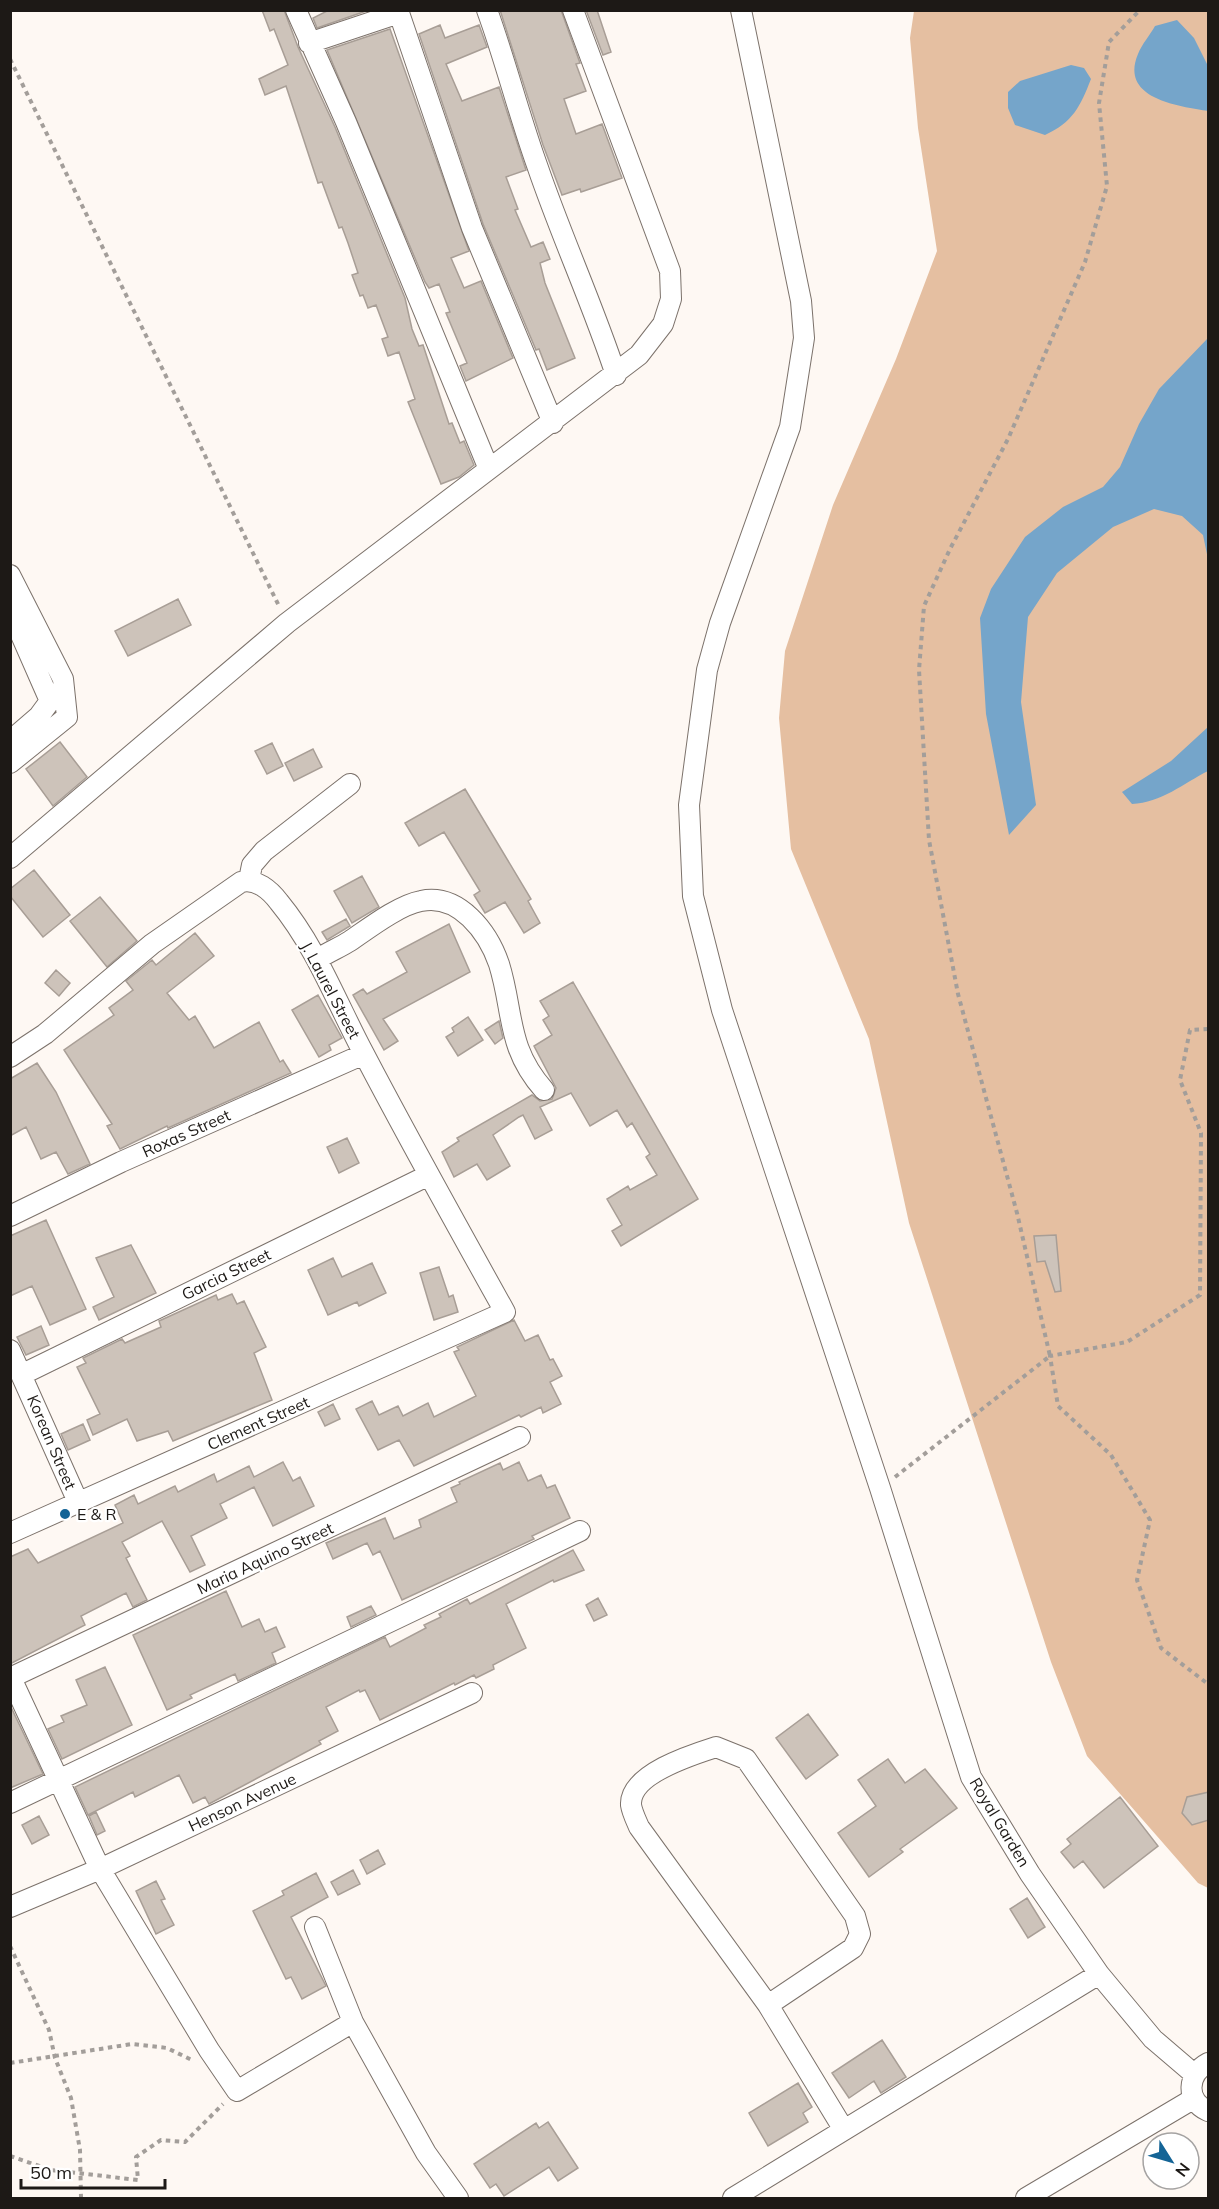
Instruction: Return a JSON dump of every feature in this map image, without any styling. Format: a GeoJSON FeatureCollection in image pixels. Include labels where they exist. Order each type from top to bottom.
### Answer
{"type":"FeatureCollection","features":[{"type":"Feature","properties":{"kind":"street"},"geometry":{"type":"LineString","coordinates":[[296,10],[346,122],[488,467]]}},
{"type":"Feature","properties":{"kind":"street"},"geometry":{"type":"LineString","coordinates":[[487,10],[508,67],[538,168],[594,308],[616,375]]}},
{"type":"Feature","properties":{"kind":"street"},"geometry":{"type":"LineString","coordinates":[[10,858],[287,623],[488,467],[553,423],[616,375],[639,355],[663,324],[670,299],[670,271],[573,10]]}},
{"type":"Feature","properties":{"kind":"street","name":"Royal Garden"},"geometry":{"type":"LineString","coordinates":[[741,10],[801,301],[804,338],[790,427],[720,623],[708,670],[689,805],[693,896],[722,1010],[880,1488],[972,1777],[1030,1874],[1099,1974],[1153,2039],[1201,2069]]}},
{"type":"Feature","properties":{"kind":"street"},"geometry":{"type":"LineString","coordinates":[[309,43],[398,12],[472,228],[553,423]]}},
{"type":"Feature","properties":{"kind":"street"},"geometry":{"type":"LineString","coordinates":[[10,575],[35,642],[50,701],[39,716],[10,741]]}},
{"type":"Feature","properties":{"kind":"street"},"geometry":{"type":"LineString","coordinates":[[10,610],[63,679],[67,717],[10,763]]}},
{"type":"Feature","properties":{"kind":"street"},"geometry":{"type":"LineString","coordinates":[[10,1057],[45,1034],[152,944],[241,882],[249,880],[252,865],[264,851],[350,784]]}},
{"type":"Feature","properties":{"kind":"street","name":"J. Laurel Street"},"geometry":{"type":"LineString","coordinates":[[249,880],[261,885],[279,901],[318,959],[364,1054],[505,1312]]}},
{"type":"Feature","properties":{"kind":"street"},"geometry":{"type":"LineString","coordinates":[[318,959],[388,916],[420,901],[443,901],[471,916],[487,938],[499,964],[512,1033],[531,1075],[544,1090]]}},
{"type":"Feature","properties":{"kind":"street","name":"Roxas Street"},"geometry":{"type":"LineString","coordinates":[[10,1216],[121,1162],[364,1054]]}},
{"type":"Feature","properties":{"kind":"street","name":"Garcia Street"},"geometry":{"type":"LineString","coordinates":[[23,1374],[429,1175]]}},
{"type":"Feature","properties":{"kind":"street","name":"Clement Street"},"geometry":{"type":"LineString","coordinates":[[10,1533],[505,1312]]}},
{"type":"Feature","properties":{"kind":"street","name":"Korean Street"},"geometry":{"type":"LineString","coordinates":[[10,1350],[23,1374],[78,1502]]}},
{"type":"Feature","properties":{"kind":"street","name":"Maria Aquino Street"},"geometry":{"type":"LineString","coordinates":[[11,1678],[520,1437]]}},
{"type":"Feature","properties":{"kind":"street"},"geometry":{"type":"LineString","coordinates":[[10,1803],[580,1531]]}},
{"type":"Feature","properties":{"kind":"street"},"geometry":{"type":"LineString","coordinates":[[11,1678],[57,1781],[100,1869],[208,2050],[237,2091],[353,2022]]}},
{"type":"Feature","properties":{"kind":"street","name":"Henson Avenue"},"geometry":{"type":"LineString","coordinates":[[10,1907],[100,1869],[472,1693]]}},
{"type":"Feature","properties":{"kind":"street"},"geometry":{"type":"LineString","coordinates":[[768,2005],[853,1948],[860,1934],[855,1916],[746,1759],[716,1748],[663,1768],[645,1780],[633,1795],[631,1804],[639,1827],[768,2005],[844,2130]]}},
{"type":"Feature","properties":{"kind":"street"},"geometry":{"type":"LineString","coordinates":[[315,1927],[353,2022],[426,2153],[458,2199]]}},
{"type":"Feature","properties":{"kind":"street"},"geometry":{"type":"LineString","coordinates":[[733,2199],[1099,1974]]}},
{"type":"Feature","properties":{"kind":"street"},"geometry":{"type":"LineString","coordinates":[[1201,2069],[1190,2086],[1193,2099],[1198,2106],[1209,2111]]}},
{"type":"Feature","properties":{"kind":"street"},"geometry":{"type":"LineString","coordinates":[[1026,2199],[1193,2099]]}},
{"type":"Feature","properties":{"kind":"path"},"geometry":{"type":"LineString","coordinates":[[1140,10],[1110,42],[1099,103],[1107,186],[1085,262],[1008,439],[950,549],[924,606],[919,670],[929,840],[958,994],[1017,1213],[1050,1356],[1058,1406],[1111,1455],[1150,1520],[1137,1580],[1161,1648],[1209,1684]]}},
{"type":"Feature","properties":{"kind":"path"},"geometry":{"type":"LineString","coordinates":[[10,59],[287,623]]}},
{"type":"Feature","properties":{"kind":"path"},"geometry":{"type":"LineString","coordinates":[[880,1488],[1050,1356],[1127,1342],[1200,1295],[1201,1133],[1180,1080],[1190,1030],[1209,1029]]}},
{"type":"Feature","properties":{"kind":"path"},"geometry":{"type":"LineString","coordinates":[[10,1946],[49,2030],[55,2058],[71,2098],[80,2150],[81,2199]]}},
{"type":"Feature","properties":{"kind":"path"},"geometry":{"type":"LineString","coordinates":[[10,2063],[55,2058],[132,2044],[167,2048],[199,2064]]}},
{"type":"Feature","properties":{"kind":"path"},"geometry":{"type":"LineString","coordinates":[[10,2156],[51,2170],[138,2181],[136,2157],[161,2140],[185,2142],[237,2091]]}},
{"type":"Feature","properties":{"kind":"shaded area"},"geometry":{"type":"Polygon","coordinates":[[[914,11],[1208,11],[1208,1888],[1198,1883],[1087,1756],[1051,1662],[909,1223],[869,1039],[791,849],[779,718],[785,651],[833,505],[896,359],[937,251],[918,128],[910,38],[914,11]]]}},
{"type":"Feature","properties":{"kind":"water"},"geometry":{"type":"Polygon","coordinates":[[[1177,20],[1194,38],[1208,66],[1208,111],[1155,98],[1137,81],[1134,69],[1138,54],[1155,26],[1177,20]]]}},
{"type":"Feature","properties":{"kind":"water"},"geometry":{"type":"Polygon","coordinates":[[[1071,65],[1084,68],[1091,79],[1079,106],[1069,119],[1045,135],[1015,125],[1008,108],[1008,92],[1020,81],[1071,65]]]}},
{"type":"Feature","properties":{"kind":"water"},"geometry":{"type":"Polygon","coordinates":[[[1208,338],[1208,559],[1203,535],[1182,516],[1154,509],[1113,527],[1057,573],[1028,617],[1021,702],[1036,805],[1009,835],[986,714],[980,618],[991,589],[1025,537],[1063,507],[1103,487],[1120,467],[1139,424],[1159,389],[1208,338]]]}},
{"type":"Feature","properties":{"kind":"water"},"geometry":{"type":"Polygon","coordinates":[[[1208,727],[1208,771],[1172,792],[1143,803],[1132,804],[1122,792],[1171,761],[1208,727]]]}},
{"type":"Feature","properties":{"kind":"building"},"geometry":{"type":"Polygon","coordinates":[[[262,10],[284,10],[298,47],[335,127],[405,298],[412,329],[419,346],[423,345],[449,424],[452,423],[460,443],[464,441],[474,465],[459,477],[441,484],[408,402],[415,399],[399,352],[388,356],[382,339],[388,337],[376,305],[368,308],[363,295],[360,296],[352,275],[358,273],[348,243],[342,227],[339,228],[322,182],[318,183],[286,86],[265,95],[259,79],[288,65],[274,29],[270,31],[262,10]]]}},
{"type":"Feature","properties":{"kind":"building"},"geometry":{"type":"Polygon","coordinates":[[[329,10],[369,10],[317,28],[313,18],[329,10]]]}},
{"type":"Feature","properties":{"kind":"building"},"geometry":{"type":"Polygon","coordinates":[[[500,10],[561,10],[580,63],[576,64],[586,91],[564,99],[576,134],[602,124],[622,178],[581,192],[580,189],[562,195],[543,145],[500,10]]]}},
{"type":"Feature","properties":{"kind":"building"},"geometry":{"type":"Polygon","coordinates":[[[586,10],[597,10],[611,52],[603,55],[586,10]]]}},
{"type":"Feature","properties":{"kind":"building"},"geometry":{"type":"Polygon","coordinates":[[[440,25],[445,38],[479,25],[487,47],[446,64],[462,101],[499,87],[526,170],[506,177],[518,209],[515,210],[531,247],[543,242],[550,259],[540,263],[545,283],[575,358],[547,370],[539,349],[536,350],[483,224],[419,34],[440,25]]]}},
{"type":"Feature","properties":{"kind":"building"},"geometry":{"type":"Polygon","coordinates":[[[390,29],[469,251],[451,258],[464,288],[481,281],[513,358],[466,381],[460,366],[467,363],[446,313],[450,312],[439,284],[429,288],[425,282],[327,50],[390,29]]]}},
{"type":"Feature","properties":{"kind":"building"},"geometry":{"type":"Polygon","coordinates":[[[178,599],[191,625],[128,656],[115,631],[178,599]]]}},
{"type":"Feature","properties":{"kind":"building"},"geometry":{"type":"Polygon","coordinates":[[[60,742],[87,777],[53,806],[26,769],[60,742]]]}},
{"type":"Feature","properties":{"kind":"building"},"geometry":{"type":"Polygon","coordinates":[[[272,743],[283,766],[267,774],[255,751],[272,743]]]}},
{"type":"Feature","properties":{"kind":"building"},"geometry":{"type":"Polygon","coordinates":[[[313,749],[322,767],[294,781],[285,763],[313,749]]]}},
{"type":"Feature","properties":{"kind":"building"},"geometry":{"type":"Polygon","coordinates":[[[465,789],[531,899],[528,901],[540,923],[524,933],[505,902],[485,913],[474,895],[480,891],[444,832],[419,846],[405,823],[465,789]]]}},
{"type":"Feature","properties":{"kind":"building"},"geometry":{"type":"Polygon","coordinates":[[[34,870],[70,915],[43,937],[10,896],[10,889],[34,870]]]}},
{"type":"Feature","properties":{"kind":"building"},"geometry":{"type":"Polygon","coordinates":[[[362,876],[379,907],[352,923],[334,891],[362,876]]]}},
{"type":"Feature","properties":{"kind":"building"},"geometry":{"type":"Polygon","coordinates":[[[100,897],[137,941],[107,967],[70,921],[100,897]]]}},
{"type":"Feature","properties":{"kind":"building"},"geometry":{"type":"Polygon","coordinates":[[[346,919],[350,926],[327,940],[322,932],[346,919]]]}},
{"type":"Feature","properties":{"kind":"building"},"geometry":{"type":"Polygon","coordinates":[[[449,924],[470,972],[383,1019],[398,1041],[384,1050],[353,995],[363,989],[367,994],[407,972],[396,952],[449,924]]]}},
{"type":"Feature","properties":{"kind":"building"},"geometry":{"type":"Polygon","coordinates":[[[195,933],[214,956],[167,993],[189,1020],[195,1016],[214,1048],[259,1022],[280,1062],[283,1060],[291,1073],[168,1128],[167,1126],[120,1149],[107,1126],[112,1124],[64,1050],[114,1015],[109,1008],[133,990],[126,981],[152,960],[156,965],[195,933]]]}},
{"type":"Feature","properties":{"kind":"building"},"geometry":{"type":"Polygon","coordinates":[[[56,970],[70,983],[59,996],[45,983],[56,970]]]}},
{"type":"Feature","properties":{"kind":"building"},"geometry":{"type":"Polygon","coordinates":[[[573,982],[698,1199],[621,1246],[612,1231],[622,1225],[607,1199],[628,1186],[630,1190],[657,1175],[646,1157],[650,1154],[632,1123],[627,1127],[617,1110],[590,1126],[571,1093],[540,1107],[552,1130],[535,1139],[523,1115],[519,1117],[493,1135],[510,1166],[487,1180],[477,1164],[454,1177],[442,1152],[459,1141],[457,1138],[532,1095],[540,1101],[552,1099],[556,1088],[534,1046],[552,1035],[543,1020],[549,1016],[540,1001],[573,982]]]}},
{"type":"Feature","properties":{"kind":"building"},"geometry":{"type":"Polygon","coordinates":[[[318,995],[342,1038],[329,1045],[331,1050],[319,1057],[292,1010],[318,995]]]}},
{"type":"Feature","properties":{"kind":"building"},"geometry":{"type":"Polygon","coordinates":[[[468,1017],[483,1040],[458,1056],[446,1037],[454,1032],[452,1028],[468,1017]]]}},
{"type":"Feature","properties":{"kind":"building"},"geometry":{"type":"Polygon","coordinates":[[[499,1021],[503,1038],[495,1044],[485,1030],[499,1021]]]}},
{"type":"Feature","properties":{"kind":"building"},"geometry":{"type":"Polygon","coordinates":[[[37,1063],[56,1092],[90,1164],[68,1174],[56,1152],[41,1159],[26,1127],[10,1136],[10,1079],[37,1063]]]}},
{"type":"Feature","properties":{"kind":"building"},"geometry":{"type":"Polygon","coordinates":[[[347,1138],[359,1163],[339,1173],[327,1147],[347,1138]]]}},
{"type":"Feature","properties":{"kind":"building"},"geometry":{"type":"Polygon","coordinates":[[[46,1220],[86,1309],[50,1325],[32,1286],[10,1296],[10,1236],[46,1220]]]}},
{"type":"Feature","properties":{"kind":"building"},"geometry":{"type":"Polygon","coordinates":[[[1056,1235],[1061,1291],[1055,1292],[1045,1261],[1037,1262],[1034,1236],[1056,1235]]]}},
{"type":"Feature","properties":{"kind":"building"},"geometry":{"type":"Polygon","coordinates":[[[131,1245],[156,1293],[99,1320],[93,1307],[114,1297],[96,1258],[131,1245]]]}},
{"type":"Feature","properties":{"kind":"building"},"geometry":{"type":"Polygon","coordinates":[[[333,1258],[342,1277],[372,1263],[386,1293],[359,1306],[357,1302],[328,1315],[308,1270],[333,1258]]]}},
{"type":"Feature","properties":{"kind":"building"},"geometry":{"type":"Polygon","coordinates":[[[439,1267],[449,1297],[453,1295],[458,1312],[434,1320],[420,1273],[439,1267]]]}},
{"type":"Feature","properties":{"kind":"building"},"geometry":{"type":"Polygon","coordinates":[[[232,1294],[237,1304],[244,1301],[266,1347],[254,1353],[272,1400],[173,1441],[168,1431],[137,1441],[127,1419],[93,1435],[87,1420],[100,1414],[77,1367],[86,1363],[83,1358],[122,1339],[125,1343],[161,1327],[159,1321],[216,1295],[218,1300],[232,1294]]]}},
{"type":"Feature","properties":{"kind":"building"},"geometry":{"type":"Polygon","coordinates":[[[514,1320],[525,1341],[538,1335],[550,1360],[553,1359],[562,1376],[550,1382],[561,1404],[543,1413],[541,1407],[521,1417],[519,1415],[414,1466],[399,1440],[378,1450],[356,1409],[372,1401],[379,1415],[398,1406],[403,1416],[428,1403],[434,1417],[476,1396],[454,1352],[459,1350],[457,1347],[514,1320]]]}},
{"type":"Feature","properties":{"kind":"building"},"geometry":{"type":"Polygon","coordinates":[[[41,1326],[49,1345],[26,1355],[17,1337],[41,1326]]]}},
{"type":"Feature","properties":{"kind":"building"},"geometry":{"type":"Polygon","coordinates":[[[333,1404],[340,1419],[325,1426],[318,1412],[333,1404]]]}},
{"type":"Feature","properties":{"kind":"building"},"geometry":{"type":"Polygon","coordinates":[[[83,1424],[90,1440],[68,1450],[61,1434],[83,1424]]]}},
{"type":"Feature","properties":{"kind":"building"},"geometry":{"type":"Polygon","coordinates":[[[283,1462],[293,1481],[300,1477],[314,1506],[273,1526],[254,1487],[220,1504],[227,1518],[191,1536],[205,1565],[190,1572],[162,1521],[122,1542],[130,1556],[126,1558],[147,1600],[133,1607],[126,1593],[81,1616],[85,1625],[10,1664],[10,1557],[28,1549],[38,1563],[123,1523],[115,1505],[134,1495],[138,1504],[175,1486],[178,1492],[214,1474],[217,1482],[249,1466],[254,1477],[283,1462]]]}},
{"type":"Feature","properties":{"kind":"building"},"geometry":{"type":"Polygon","coordinates":[[[519,1462],[528,1481],[541,1475],[547,1488],[555,1485],[570,1518],[532,1536],[534,1539],[402,1600],[380,1551],[373,1555],[367,1543],[333,1559],[326,1543],[385,1518],[394,1539],[421,1527],[419,1520],[457,1502],[451,1488],[460,1484],[459,1482],[500,1463],[503,1470],[519,1462]]]}},
{"type":"Feature","properties":{"kind":"building"},"geometry":{"type":"Polygon","coordinates":[[[573,1550],[584,1570],[554,1582],[553,1580],[506,1604],[526,1648],[493,1665],[494,1669],[476,1678],[474,1675],[455,1685],[454,1683],[380,1720],[365,1690],[360,1692],[359,1690],[326,1707],[338,1731],[319,1741],[321,1744],[209,1804],[205,1797],[193,1803],[179,1775],[135,1797],[133,1792],[88,1815],[75,1787],[385,1637],[390,1647],[426,1628],[424,1625],[441,1617],[439,1614],[467,1599],[470,1604],[573,1550]]]}},
{"type":"Feature","properties":{"kind":"building"},"geometry":{"type":"Polygon","coordinates":[[[226,1591],[242,1627],[259,1619],[265,1632],[276,1627],[285,1647],[272,1653],[276,1663],[238,1681],[235,1674],[190,1695],[192,1698],[167,1710],[133,1635],[226,1591]]]}},
{"type":"Feature","properties":{"kind":"building"},"geometry":{"type":"Polygon","coordinates":[[[598,1598],[607,1615],[594,1621],[586,1605],[598,1598]]]}},
{"type":"Feature","properties":{"kind":"building"},"geometry":{"type":"Polygon","coordinates":[[[371,1606],[376,1615],[351,1627],[347,1617],[371,1606]]]}},
{"type":"Feature","properties":{"kind":"building"},"geometry":{"type":"Polygon","coordinates":[[[105,1667],[132,1725],[62,1759],[48,1729],[64,1722],[61,1716],[87,1705],[76,1680],[105,1667]]]}},
{"type":"Feature","properties":{"kind":"building"},"geometry":{"type":"Polygon","coordinates":[[[10,1705],[43,1774],[10,1788],[10,1705]]]}},
{"type":"Feature","properties":{"kind":"building"},"geometry":{"type":"Polygon","coordinates":[[[808,1714],[838,1755],[806,1779],[776,1738],[808,1714]]]}},
{"type":"Feature","properties":{"kind":"building"},"geometry":{"type":"Polygon","coordinates":[[[888,1759],[905,1783],[925,1769],[957,1808],[900,1849],[903,1852],[869,1877],[838,1833],[876,1806],[858,1780],[888,1759]]]}},
{"type":"Feature","properties":{"kind":"building"},"geometry":{"type":"Polygon","coordinates":[[[1209,1792],[1209,1820],[1192,1825],[1182,1813],[1187,1797],[1209,1792]]]}},
{"type":"Feature","properties":{"kind":"building"},"geometry":{"type":"Polygon","coordinates":[[[1120,1797],[1158,1846],[1104,1888],[1083,1861],[1074,1868],[1061,1852],[1071,1844],[1067,1839],[1120,1797]]]}},
{"type":"Feature","properties":{"kind":"building"},"geometry":{"type":"Polygon","coordinates":[[[96,1812],[105,1831],[97,1835],[89,1816],[96,1812]]]}},
{"type":"Feature","properties":{"kind":"building"},"geometry":{"type":"Polygon","coordinates":[[[39,1816],[49,1835],[32,1844],[22,1825],[39,1816]]]}},
{"type":"Feature","properties":{"kind":"building"},"geometry":{"type":"Polygon","coordinates":[[[378,1850],[385,1864],[367,1874],[360,1860],[378,1850]]]}},
{"type":"Feature","properties":{"kind":"building"},"geometry":{"type":"Polygon","coordinates":[[[353,1870],[360,1884],[338,1895],[331,1882],[353,1870]]]}},
{"type":"Feature","properties":{"kind":"building"},"geometry":{"type":"Polygon","coordinates":[[[316,1873],[328,1897],[291,1917],[326,1986],[302,1999],[291,1977],[286,1979],[253,1911],[284,1895],[282,1891],[316,1873]]]}},
{"type":"Feature","properties":{"kind":"building"},"geometry":{"type":"Polygon","coordinates":[[[156,1881],[165,1899],[161,1900],[174,1925],[156,1934],[136,1891],[156,1881]]]}},
{"type":"Feature","properties":{"kind":"building"},"geometry":{"type":"Polygon","coordinates":[[[1027,1898],[1045,1927],[1028,1938],[1010,1909],[1027,1898]]]}},
{"type":"Feature","properties":{"kind":"building"},"geometry":{"type":"Polygon","coordinates":[[[882,2040],[906,2077],[881,2093],[874,2081],[849,2098],[832,2073],[882,2040]]]}},
{"type":"Feature","properties":{"kind":"building"},"geometry":{"type":"Polygon","coordinates":[[[798,2083],[812,2107],[803,2113],[808,2122],[768,2146],[749,2113],[798,2083]]]}},
{"type":"Feature","properties":{"kind":"building"},"geometry":{"type":"Polygon","coordinates":[[[548,2122],[578,2168],[558,2181],[549,2167],[504,2196],[496,2184],[490,2188],[474,2164],[536,2123],[539,2128],[548,2122]]]}},
{"type":"Feature","properties":{"kind":"place","name":"E & R"},"geometry":{"type":"Point","coordinates":[65,1514]}}]}
